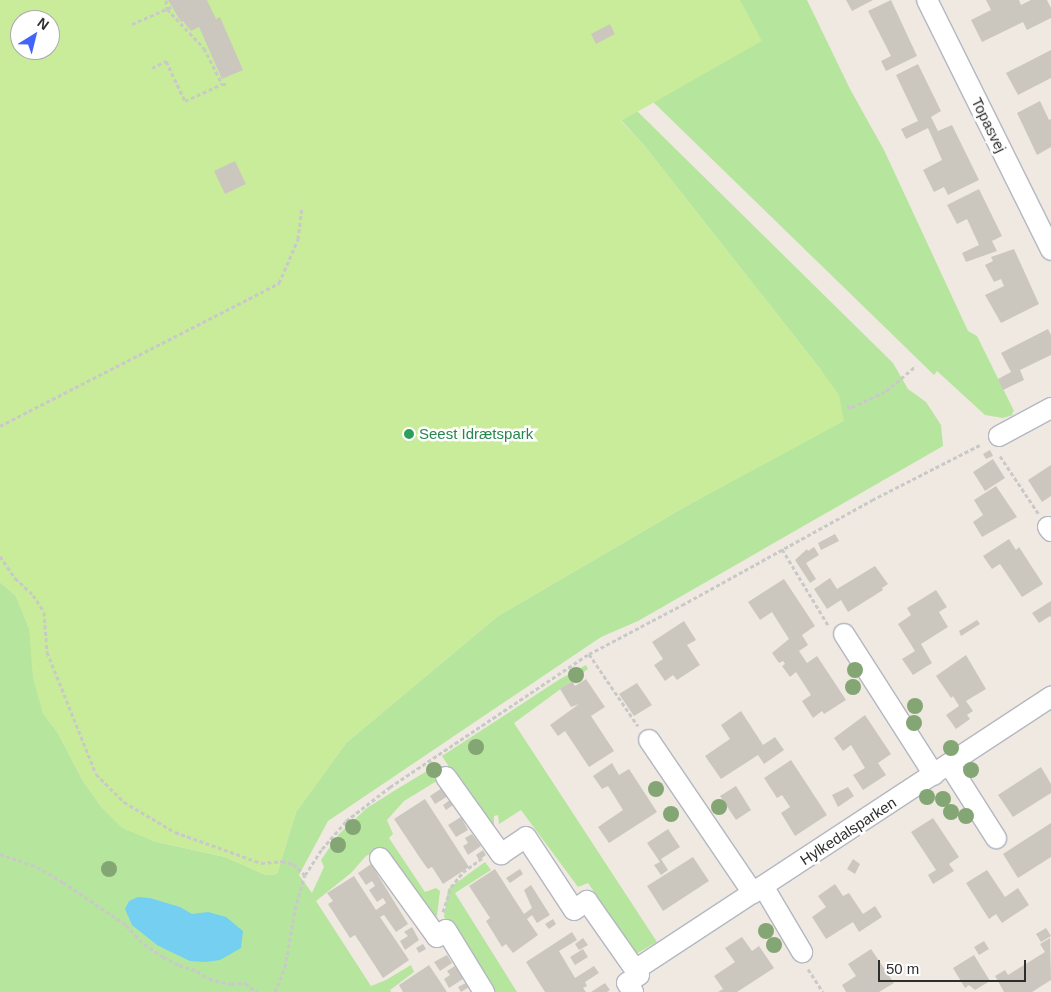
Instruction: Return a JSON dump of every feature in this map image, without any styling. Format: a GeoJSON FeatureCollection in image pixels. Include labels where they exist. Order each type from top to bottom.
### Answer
{"type":"FeatureCollection","features":[{"type":"Feature","properties":{"kind":"street","name":"Topasvej"},"geometry":{"type":"LineString","coordinates":[[927,0],[1051,250]]}},
{"type":"Feature","properties":{"kind":"street"},"geometry":{"type":"LineString","coordinates":[[994,438],[1051,408]]}},
{"type":"Feature","properties":{"kind":"street"},"geometry":{"type":"LineString","coordinates":[[844,634],[941,770],[996,838]]}},
{"type":"Feature","properties":{"kind":"street","name":"Hylkedalsparken"},"geometry":{"type":"LineString","coordinates":[[635,970],[1051,697]]}},
{"type":"Feature","properties":{"kind":"street"},"geometry":{"type":"LineString","coordinates":[[649,740],[802,952]]}},
{"type":"Feature","properties":{"kind":"street"},"geometry":{"type":"LineString","coordinates":[[446,777],[501,854],[526,838],[574,910],[587,900],[638,975],[627,983],[633,992]]}},
{"type":"Feature","properties":{"kind":"street"},"geometry":{"type":"LineString","coordinates":[[380,858],[437,937],[446,930],[484,992]]}},
{"type":"Feature","properties":{"kind":"path"},"geometry":{"type":"LineString","coordinates":[[152,68],[166,61],[185,101],[224,84],[204,48],[167,9],[166,0]]}},
{"type":"Feature","properties":{"kind":"path"},"geometry":{"type":"LineString","coordinates":[[132,24],[171,7]]}},
{"type":"Feature","properties":{"kind":"path"},"geometry":{"type":"LineString","coordinates":[[0,426],[280,283],[298,239],[302,206]]}},
{"type":"Feature","properties":{"kind":"path"},"geometry":{"type":"LineString","coordinates":[[846,407],[852,407],[886,391],[916,366]]}},
{"type":"Feature","properties":{"kind":"path"},"geometry":{"type":"LineString","coordinates":[[276,992],[285,967],[295,908],[305,875],[322,849],[346,821],[390,787],[588,654],[948,459],[994,438],[1049,529]]}},
{"type":"Feature","properties":{"kind":"path"},"geometry":{"type":"LineString","coordinates":[[782,549],[829,627],[844,634]]}},
{"type":"Feature","properties":{"kind":"path"},"geometry":{"type":"LineString","coordinates":[[0,556],[15,578],[33,595],[44,612],[47,652],[96,774],[124,802],[175,832],[261,863],[282,861],[293,864],[305,875]]}},
{"type":"Feature","properties":{"kind":"path"},"geometry":{"type":"LineString","coordinates":[[588,654],[649,740]]}},
{"type":"Feature","properties":{"kind":"path"},"geometry":{"type":"LineString","coordinates":[[431,929],[443,914],[451,887],[455,881],[463,872],[497,848]]}},
{"type":"Feature","properties":{"kind":"path"},"geometry":{"type":"LineString","coordinates":[[0,854],[37,869],[114,916],[126,925],[144,944],[163,957],[197,971],[209,979],[230,984],[245,983],[257,992]]}},
{"type":"Feature","properties":{"kind":"path"},"geometry":{"type":"LineString","coordinates":[[802,952],[806,967],[822,992]]}},
{"type":"Feature","properties":{"kind":"green space","name":"Seest Idrætspark"},"geometry":{"type":"Polygon","coordinates":[[[0,0],[740,0],[762,41],[621,121],[643,144],[821,370],[839,395],[844,421],[688,505],[498,616],[346,743],[296,812],[277,874],[266,875],[225,857],[153,841],[122,828],[103,809],[83,781],[58,733],[43,713],[33,679],[29,628],[16,596],[0,582],[0,0]]]}},
{"type":"Feature","properties":{"kind":"green space"},"geometry":{"type":"Polygon","coordinates":[[[494,0],[807,0],[850,89],[884,150],[968,331],[977,336],[1014,411],[1013,415],[1003,418],[985,415],[937,371],[934,375],[646,95],[494,0]]]}},
{"type":"Feature","properties":{"kind":"green space"},"geometry":{"type":"Polygon","coordinates":[[[636,110],[893,363],[908,389],[926,402],[941,425],[943,446],[638,621],[601,637],[328,821],[299,875],[312,893],[324,867],[321,860],[339,834],[367,808],[397,789],[432,768],[438,773],[440,779],[404,801],[387,820],[393,834],[389,838],[425,892],[436,888],[440,891],[437,916],[429,920],[376,851],[366,856],[351,873],[316,901],[371,986],[386,980],[411,965],[414,972],[390,990],[391,992],[0,992],[0,582],[16,596],[29,628],[43,713],[58,733],[83,781],[103,809],[153,841],[225,857],[266,875],[277,874],[296,812],[346,743],[498,616],[688,505],[843,421],[821,370],[643,144],[621,120],[636,110]]]}},
{"type":"Feature","properties":{"kind":"green space"},"geometry":{"type":"Polygon","coordinates":[[[586,665],[588,669],[514,723],[657,942],[636,954],[588,883],[578,887],[521,810],[499,824],[498,815],[494,816],[494,824],[488,826],[442,756],[560,679],[586,665]]]}},
{"type":"Feature","properties":{"kind":"green space"},"geometry":{"type":"Polygon","coordinates":[[[485,862],[491,870],[455,893],[517,992],[494,992],[444,917],[448,889],[485,862]]]}},
{"type":"Feature","properties":{"kind":"water"},"geometry":{"type":"Polygon","coordinates":[[[138,897],[150,898],[180,907],[192,914],[208,912],[226,917],[243,931],[241,948],[220,960],[206,962],[190,961],[171,952],[157,945],[132,925],[125,909],[129,901],[138,897]]]}},
{"type":"Feature","properties":{"kind":"building"},"geometry":{"type":"Polygon","coordinates":[[[168,0],[207,0],[216,19],[220,17],[243,70],[222,79],[199,27],[191,31],[183,21],[181,22],[168,0]]]}},
{"type":"Feature","properties":{"kind":"building"},"geometry":{"type":"Polygon","coordinates":[[[846,0],[873,0],[852,11],[846,0]]]}},
{"type":"Feature","properties":{"kind":"building"},"geometry":{"type":"Polygon","coordinates":[[[891,0],[917,56],[886,71],[881,61],[891,56],[868,11],[891,0]]]}},
{"type":"Feature","properties":{"kind":"building"},"geometry":{"type":"Polygon","coordinates":[[[986,0],[1019,0],[1021,5],[1031,0],[1047,0],[1051,8],[1051,18],[1027,30],[1023,22],[982,42],[971,20],[991,10],[986,0]]]}},
{"type":"Feature","properties":{"kind":"building"},"geometry":{"type":"Polygon","coordinates":[[[610,24],[615,34],[596,44],[591,34],[610,24]]]}},
{"type":"Feature","properties":{"kind":"building"},"geometry":{"type":"Polygon","coordinates":[[[1051,50],[1051,78],[1018,95],[1006,73],[1051,50]]]}},
{"type":"Feature","properties":{"kind":"building"},"geometry":{"type":"Polygon","coordinates":[[[918,64],[941,111],[931,117],[938,131],[952,125],[979,180],[948,195],[944,187],[934,192],[923,170],[942,160],[928,128],[906,139],[901,129],[918,121],[896,75],[918,64]]]}},
{"type":"Feature","properties":{"kind":"building"},"geometry":{"type":"Polygon","coordinates":[[[1040,101],[1049,120],[1051,119],[1051,147],[1037,155],[1017,113],[1040,101]]]}},
{"type":"Feature","properties":{"kind":"building"},"geometry":{"type":"Polygon","coordinates":[[[235,161],[246,184],[225,194],[214,171],[235,161]]]}},
{"type":"Feature","properties":{"kind":"building"},"geometry":{"type":"Polygon","coordinates":[[[979,189],[1002,236],[992,241],[997,251],[966,262],[962,253],[979,245],[967,219],[957,224],[947,205],[979,189]]]}},
{"type":"Feature","properties":{"kind":"building"},"geometry":{"type":"Polygon","coordinates":[[[1014,249],[1039,304],[1001,323],[985,295],[1004,286],[1001,279],[994,282],[985,265],[993,261],[991,257],[1014,249]]]}},
{"type":"Feature","properties":{"kind":"building"},"geometry":{"type":"Polygon","coordinates":[[[1048,329],[1051,335],[1051,355],[1020,370],[1024,380],[1003,390],[998,379],[1011,372],[1001,353],[1048,329]]]}},
{"type":"Feature","properties":{"kind":"building"},"geometry":{"type":"Polygon","coordinates":[[[990,450],[993,456],[986,459],[983,454],[990,450]]]}},
{"type":"Feature","properties":{"kind":"building"},"geometry":{"type":"Polygon","coordinates":[[[993,459],[1005,478],[985,491],[973,472],[993,459]]]}},
{"type":"Feature","properties":{"kind":"building"},"geometry":{"type":"Polygon","coordinates":[[[1051,465],[1051,496],[1042,502],[1028,480],[1051,465]]]}},
{"type":"Feature","properties":{"kind":"building"},"geometry":{"type":"Polygon","coordinates":[[[996,486],[1017,517],[982,537],[973,522],[983,515],[974,500],[996,486]]]}},
{"type":"Feature","properties":{"kind":"building"},"geometry":{"type":"Polygon","coordinates":[[[835,534],[839,541],[821,550],[818,543],[835,534]]]}},
{"type":"Feature","properties":{"kind":"building"},"geometry":{"type":"Polygon","coordinates":[[[1009,539],[1016,550],[1019,547],[1043,584],[1022,597],[1000,564],[992,569],[983,556],[1009,539]]]}},
{"type":"Feature","properties":{"kind":"building"},"geometry":{"type":"Polygon","coordinates":[[[814,547],[819,555],[806,563],[816,579],[810,583],[795,560],[807,549],[808,551],[814,547]]]}},
{"type":"Feature","properties":{"kind":"building"},"geometry":{"type":"Polygon","coordinates":[[[875,566],[888,584],[882,588],[883,590],[848,612],[841,600],[827,609],[814,589],[830,578],[837,589],[875,566]]]}},
{"type":"Feature","properties":{"kind":"building"},"geometry":{"type":"Polygon","coordinates":[[[784,579],[815,626],[802,635],[808,645],[799,651],[807,663],[817,656],[846,700],[824,714],[822,711],[813,718],[802,701],[811,695],[796,672],[790,677],[782,666],[785,664],[783,661],[779,663],[772,653],[789,639],[772,612],[760,620],[748,602],[784,579]]]}},
{"type":"Feature","properties":{"kind":"building"},"geometry":{"type":"Polygon","coordinates":[[[936,590],[947,607],[939,612],[948,627],[921,644],[932,663],[913,675],[902,659],[915,651],[898,624],[911,615],[907,608],[936,590]]]}},
{"type":"Feature","properties":{"kind":"building"},"geometry":{"type":"Polygon","coordinates":[[[1051,601],[1051,618],[1050,616],[1039,623],[1032,613],[1051,601]]]}},
{"type":"Feature","properties":{"kind":"building"},"geometry":{"type":"Polygon","coordinates":[[[977,620],[980,624],[961,636],[959,631],[977,620]]]}},
{"type":"Feature","properties":{"kind":"building"},"geometry":{"type":"Polygon","coordinates":[[[684,621],[696,640],[687,645],[700,665],[677,680],[673,675],[665,681],[654,665],[663,659],[652,642],[684,621]]]}},
{"type":"Feature","properties":{"kind":"building"},"geometry":{"type":"Polygon","coordinates":[[[966,655],[986,689],[966,701],[973,711],[967,715],[970,719],[956,729],[946,715],[959,706],[936,676],[966,655]]]}},
{"type":"Feature","properties":{"kind":"building"},"geometry":{"type":"Polygon","coordinates":[[[586,679],[605,707],[591,716],[614,751],[589,767],[565,731],[558,736],[550,725],[579,704],[571,707],[560,689],[572,681],[575,686],[586,679]]]}},
{"type":"Feature","properties":{"kind":"building"},"geometry":{"type":"Polygon","coordinates":[[[637,683],[652,705],[634,716],[619,694],[637,683]]]}},
{"type":"Feature","properties":{"kind":"building"},"geometry":{"type":"Polygon","coordinates":[[[741,711],[763,745],[775,737],[784,750],[764,764],[758,755],[721,779],[705,756],[730,739],[721,725],[741,711]]]}},
{"type":"Feature","properties":{"kind":"building"},"geometry":{"type":"Polygon","coordinates":[[[865,715],[891,754],[878,763],[886,775],[863,790],[853,775],[865,768],[851,745],[843,751],[834,738],[865,715]]]}},
{"type":"Feature","properties":{"kind":"building"},"geometry":{"type":"Polygon","coordinates":[[[791,760],[827,815],[795,836],[781,813],[790,807],[782,795],[777,798],[764,778],[791,760]]]}},
{"type":"Feature","properties":{"kind":"building"},"geometry":{"type":"Polygon","coordinates":[[[612,763],[619,775],[629,769],[657,812],[609,843],[598,827],[623,810],[608,786],[602,789],[593,776],[612,763]]]}},
{"type":"Feature","properties":{"kind":"building"},"geometry":{"type":"Polygon","coordinates":[[[1041,767],[1051,784],[1051,793],[1013,817],[998,795],[1041,767]]]}},
{"type":"Feature","properties":{"kind":"building"},"geometry":{"type":"Polygon","coordinates":[[[736,786],[751,810],[736,820],[720,796],[736,786]]]}},
{"type":"Feature","properties":{"kind":"building"},"geometry":{"type":"Polygon","coordinates":[[[848,787],[854,796],[838,807],[832,795],[848,787]]]}},
{"type":"Feature","properties":{"kind":"building"},"geometry":{"type":"Polygon","coordinates":[[[442,788],[448,796],[435,804],[430,796],[442,788]]]}},
{"type":"Feature","properties":{"kind":"building"},"geometry":{"type":"Polygon","coordinates":[[[425,799],[469,867],[443,884],[432,867],[428,869],[394,819],[425,799]]]}},
{"type":"Feature","properties":{"kind":"building"},"geometry":{"type":"Polygon","coordinates":[[[450,800],[453,805],[446,810],[443,805],[450,800]]]}},
{"type":"Feature","properties":{"kind":"building"},"geometry":{"type":"Polygon","coordinates":[[[461,817],[468,830],[456,837],[448,825],[461,817]]]}},
{"type":"Feature","properties":{"kind":"building"},"geometry":{"type":"Polygon","coordinates":[[[933,818],[959,857],[949,864],[954,871],[933,884],[928,875],[936,870],[911,832],[933,818]]]}},
{"type":"Feature","properties":{"kind":"building"},"geometry":{"type":"Polygon","coordinates":[[[1051,823],[1051,857],[1018,878],[1003,854],[1051,823]]]}},
{"type":"Feature","properties":{"kind":"building"},"geometry":{"type":"Polygon","coordinates":[[[668,829],[680,847],[661,859],[668,870],[661,875],[654,865],[660,862],[647,843],[668,829]]]}},
{"type":"Feature","properties":{"kind":"building"},"geometry":{"type":"Polygon","coordinates":[[[472,834],[481,846],[468,855],[463,846],[468,843],[465,838],[472,834]]]}},
{"type":"Feature","properties":{"kind":"building"},"geometry":{"type":"Polygon","coordinates":[[[483,850],[486,855],[479,860],[476,855],[483,850]]]}},
{"type":"Feature","properties":{"kind":"building"},"geometry":{"type":"Polygon","coordinates":[[[693,857],[709,881],[663,911],[647,886],[693,857]]]}},
{"type":"Feature","properties":{"kind":"building"},"geometry":{"type":"Polygon","coordinates":[[[853,859],[860,864],[855,874],[847,869],[853,859]]]}},
{"type":"Feature","properties":{"kind":"building"},"geometry":{"type":"Polygon","coordinates":[[[371,864],[408,924],[396,932],[384,915],[380,917],[409,960],[383,978],[355,935],[350,938],[328,904],[333,901],[327,893],[354,876],[376,910],[386,903],[383,898],[377,902],[369,890],[375,886],[372,881],[366,885],[358,873],[371,864]]]}},
{"type":"Feature","properties":{"kind":"building"},"geometry":{"type":"Polygon","coordinates":[[[495,869],[524,914],[532,908],[524,890],[531,885],[550,915],[537,923],[532,915],[527,919],[538,935],[513,953],[506,944],[502,947],[486,921],[490,918],[469,886],[495,869]]]}},
{"type":"Feature","properties":{"kind":"building"},"geometry":{"type":"Polygon","coordinates":[[[520,869],[523,874],[510,883],[506,878],[520,869]]]}},
{"type":"Feature","properties":{"kind":"building"},"geometry":{"type":"Polygon","coordinates":[[[987,870],[1005,897],[1018,888],[1029,905],[1002,923],[996,914],[989,919],[966,883],[987,870]]]}},
{"type":"Feature","properties":{"kind":"building"},"geometry":{"type":"Polygon","coordinates":[[[835,884],[843,896],[849,893],[863,914],[875,906],[882,917],[859,932],[853,922],[826,939],[812,917],[826,907],[818,896],[835,884]]]}},
{"type":"Feature","properties":{"kind":"building"},"geometry":{"type":"Polygon","coordinates":[[[553,919],[556,924],[549,929],[545,924],[553,919]]]}},
{"type":"Feature","properties":{"kind":"building"},"geometry":{"type":"Polygon","coordinates":[[[412,927],[419,940],[405,950],[400,941],[408,936],[404,932],[412,927]]]}},
{"type":"Feature","properties":{"kind":"building"},"geometry":{"type":"Polygon","coordinates":[[[1046,928],[1051,936],[1041,942],[1036,934],[1046,928]]]}},
{"type":"Feature","properties":{"kind":"building"},"geometry":{"type":"Polygon","coordinates":[[[572,932],[577,940],[559,951],[575,978],[594,966],[599,973],[585,982],[587,986],[583,988],[586,992],[545,992],[526,962],[572,932]]]}},
{"type":"Feature","properties":{"kind":"building"},"geometry":{"type":"Polygon","coordinates":[[[742,937],[752,951],[759,946],[774,968],[737,992],[718,992],[723,989],[714,976],[735,962],[725,948],[742,937]]]}},
{"type":"Feature","properties":{"kind":"building"},"geometry":{"type":"Polygon","coordinates":[[[583,938],[588,945],[579,950],[575,944],[583,938]]]}},
{"type":"Feature","properties":{"kind":"building"},"geometry":{"type":"Polygon","coordinates":[[[1050,938],[1051,980],[1032,992],[1004,992],[995,976],[1005,970],[1008,975],[1045,952],[1040,944],[1050,938]]]}},
{"type":"Feature","properties":{"kind":"building"},"geometry":{"type":"Polygon","coordinates":[[[984,941],[989,949],[979,955],[974,947],[984,941]]]}},
{"type":"Feature","properties":{"kind":"building"},"geometry":{"type":"Polygon","coordinates":[[[423,944],[426,949],[419,953],[416,948],[423,944]]]}},
{"type":"Feature","properties":{"kind":"building"},"geometry":{"type":"Polygon","coordinates":[[[583,949],[588,957],[575,965],[570,957],[583,949]]]}},
{"type":"Feature","properties":{"kind":"building"},"geometry":{"type":"Polygon","coordinates":[[[871,949],[894,983],[879,992],[846,992],[842,985],[856,976],[848,964],[871,949]]]}},
{"type":"Feature","properties":{"kind":"building"},"geometry":{"type":"Polygon","coordinates":[[[447,955],[452,963],[440,971],[434,962],[447,955]]]}},
{"type":"Feature","properties":{"kind":"building"},"geometry":{"type":"Polygon","coordinates":[[[974,955],[990,981],[975,990],[969,985],[965,988],[953,968],[974,955]]]}},
{"type":"Feature","properties":{"kind":"building"},"geometry":{"type":"Polygon","coordinates":[[[429,965],[447,992],[403,992],[399,985],[429,965]]]}},
{"type":"Feature","properties":{"kind":"building"},"geometry":{"type":"Polygon","coordinates":[[[455,966],[463,979],[449,988],[444,979],[450,975],[447,971],[455,966]]]}},
{"type":"Feature","properties":{"kind":"building"},"geometry":{"type":"Polygon","coordinates":[[[466,983],[469,987],[461,992],[458,987],[466,983]]]}},
{"type":"Feature","properties":{"kind":"building"},"geometry":{"type":"Polygon","coordinates":[[[605,983],[610,990],[607,992],[591,992],[605,983]]]}},
{"type":"Feature","properties":{"kind":"place","name":"Seest Idrætspark"},"geometry":{"type":"Point","coordinates":[409,434]}}]}
